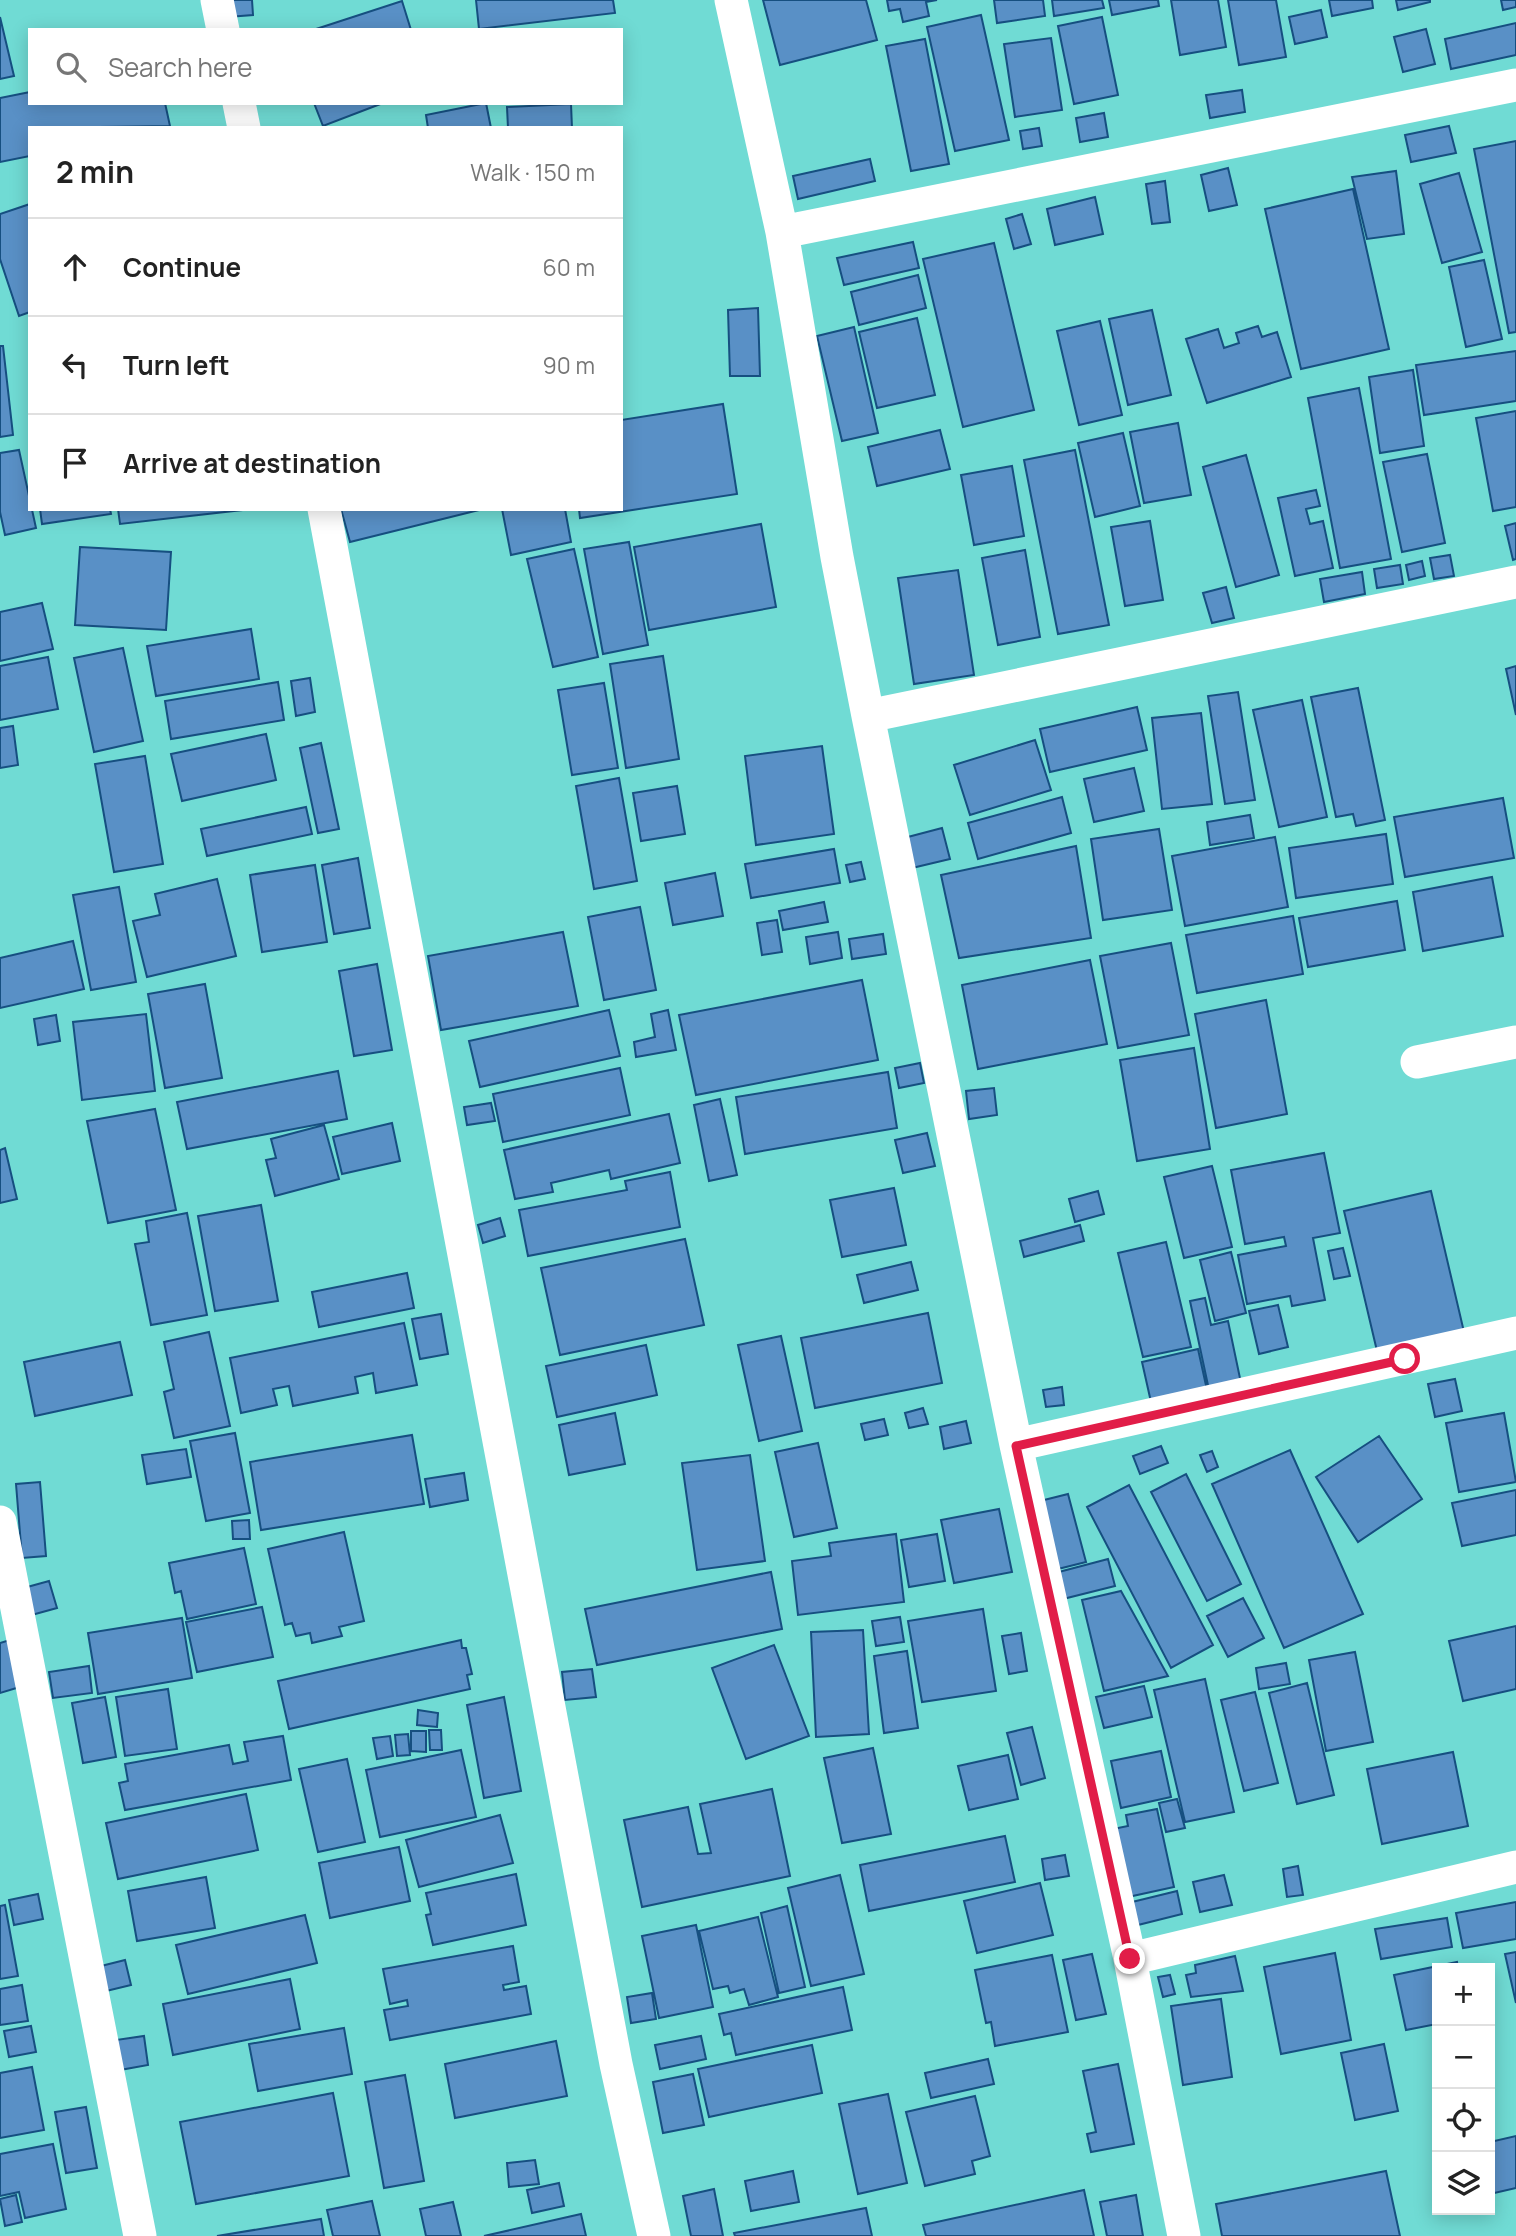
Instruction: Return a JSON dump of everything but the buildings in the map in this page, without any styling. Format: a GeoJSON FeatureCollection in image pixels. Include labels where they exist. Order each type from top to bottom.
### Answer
{"type":"FeatureCollection","features":[{"type":"Feature","properties":{"kind":"street"},"geometry":{"type":"LineString","coordinates":[[217,0],[223,28]]}},
{"type":"Feature","properties":{"kind":"street"},"geometry":{"type":"LineString","coordinates":[[731,0],[782,232],[868,716],[1016,1446],[1130,1959],[1184,2236]]}},
{"type":"Feature","properties":{"kind":"street"},"geometry":{"type":"LineString","coordinates":[[782,232],[1516,85]]}},
{"type":"Feature","properties":{"kind":"street"},"geometry":{"type":"LineString","coordinates":[[239,105],[244,126]]}},
{"type":"Feature","properties":{"kind":"street"},"geometry":{"type":"LineString","coordinates":[[324,511],[616,2064],[654,2236]]}},
{"type":"Feature","properties":{"kind":"street"},"geometry":{"type":"LineString","coordinates":[[868,716],[1516,582]]}},
{"type":"Feature","properties":{"kind":"street"},"geometry":{"type":"LineString","coordinates":[[1417,1062],[1516,1042]]}},
{"type":"Feature","properties":{"kind":"street"},"geometry":{"type":"LineString","coordinates":[[1016,1446],[1516,1333]]}},
{"type":"Feature","properties":{"kind":"street"},"geometry":{"type":"LineString","coordinates":[[0,1522],[140,2236]]}},
{"type":"Feature","properties":{"kind":"street"},"geometry":{"type":"LineString","coordinates":[[1130,1959],[1516,1867]]}},
{"type":"Feature","properties":{"kind":"route"},"geometry":{"type":"LineString","coordinates":[[1130,1959],[1016,1446],[1405,1359]]}}]}
